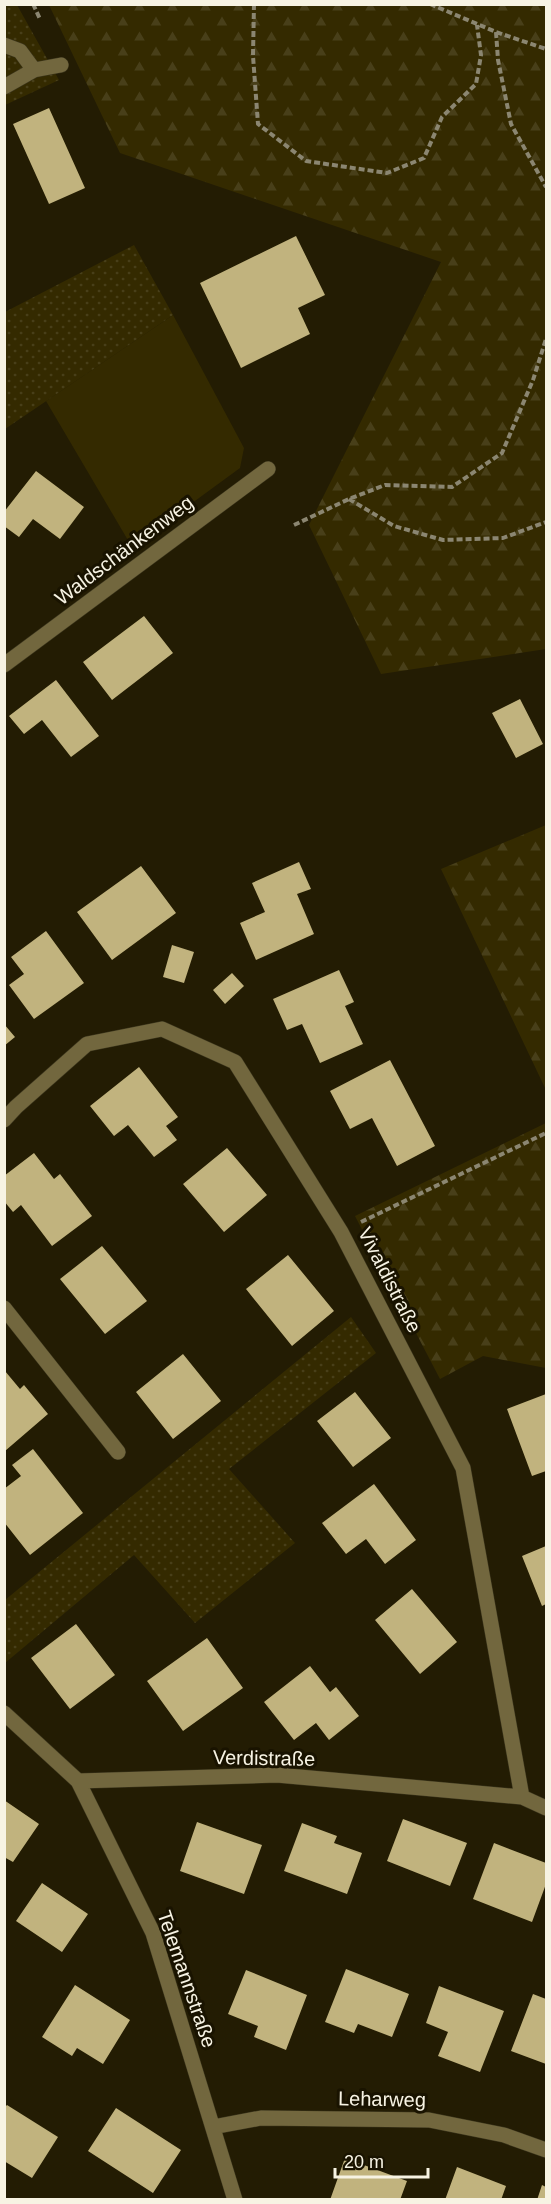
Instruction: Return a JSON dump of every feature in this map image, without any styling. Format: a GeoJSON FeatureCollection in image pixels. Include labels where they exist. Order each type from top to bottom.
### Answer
{"type":"FeatureCollection","features":[{"type":"Feature","properties":{"kind":"street"},"geometry":{"type":"LineString","coordinates":[[4,45],[20,51],[34,70]]}},
{"type":"Feature","properties":{"kind":"street"},"geometry":{"type":"LineString","coordinates":[[4,87],[34,70],[61,65]]}},
{"type":"Feature","properties":{"kind":"street","name":"Waldschänkenweg"},"geometry":{"type":"LineString","coordinates":[[4,665],[268,469]]}},
{"type":"Feature","properties":{"kind":"street","name":"Vivaldistraße"},"geometry":{"type":"LineString","coordinates":[[4,1120],[87,1044],[162,1029],[235,1062],[341,1232],[463,1468],[522,1797]]}},
{"type":"Feature","properties":{"kind":"street"},"geometry":{"type":"LineString","coordinates":[[4,1308],[118,1452]]}},
{"type":"Feature","properties":{"kind":"street"},"geometry":{"type":"LineString","coordinates":[[4,1713],[78,1781]]}},
{"type":"Feature","properties":{"kind":"street","name":"Verdistraße"},"geometry":{"type":"LineString","coordinates":[[78,1781],[277,1775],[522,1797],[546,1808]]}},
{"type":"Feature","properties":{"kind":"street","name":"Telemannstraße"},"geometry":{"type":"LineString","coordinates":[[78,1781],[153,1933],[235,2199]]}},
{"type":"Feature","properties":{"kind":"street","name":"Leharweg"},"geometry":{"type":"LineString","coordinates":[[213,2127],[261,2118],[429,2120],[504,2135],[546,2150]]}},
{"type":"Feature","properties":{"kind":"path"},"geometry":{"type":"LineString","coordinates":[[33,4],[40,19]]}},
{"type":"Feature","properties":{"kind":"path"},"geometry":{"type":"LineString","coordinates":[[254,4],[253,57],[258,124],[306,161],[387,173],[424,158],[442,117],[476,84],[481,55],[477,25]]}},
{"type":"Feature","properties":{"kind":"path"},"geometry":{"type":"LineString","coordinates":[[430,4],[477,25],[546,49]]}},
{"type":"Feature","properties":{"kind":"path"},"geometry":{"type":"LineString","coordinates":[[496,32],[498,60],[511,124],[546,187]]}},
{"type":"Feature","properties":{"kind":"path"},"geometry":{"type":"LineString","coordinates":[[294,525],[385,485],[452,487],[502,453],[533,380],[546,339]]}},
{"type":"Feature","properties":{"kind":"path"},"geometry":{"type":"LineString","coordinates":[[349,499],[394,526],[443,540],[504,538],[546,522]]}},
{"type":"Feature","properties":{"kind":"path"},"geometry":{"type":"LineString","coordinates":[[341,1232],[546,1133]]}},
{"type":"Feature","properties":{"kind":"green space"},"geometry":{"type":"Polygon","coordinates":[[[4,5],[17,5],[59,80],[5,105],[4,5]]]}},
{"type":"Feature","properties":{"kind":"green space"},"geometry":{"type":"Polygon","coordinates":[[[49,5],[546,5],[546,649],[381,674],[309,525],[441,262],[120,153],[49,5]]]}},
{"type":"Feature","properties":{"kind":"green space"},"geometry":{"type":"Polygon","coordinates":[[[134,245],[173,315],[5,429],[5,312],[134,245]]]}},
{"type":"Feature","properties":{"kind":"green space"},"geometry":{"type":"Polygon","coordinates":[[[173,315],[244,448],[240,468],[132,547],[46,401],[173,315]]]}},
{"type":"Feature","properties":{"kind":"green space"},"geometry":{"type":"Polygon","coordinates":[[[546,825],[546,1090],[441,869],[546,825]]]}},
{"type":"Feature","properties":{"kind":"green space"},"geometry":{"type":"Polygon","coordinates":[[[546,1123],[546,1368],[483,1356],[440,1379],[355,1216],[546,1123]]]}},
{"type":"Feature","properties":{"kind":"green space"},"geometry":{"type":"Polygon","coordinates":[[[351,1317],[376,1353],[229,1469],[295,1543],[195,1623],[134,1555],[5,1663],[5,1600],[351,1317]]]}},
{"type":"Feature","properties":{"kind":"building"},"geometry":{"type":"Polygon","coordinates":[[[49,108],[85,188],[49,204],[13,124],[49,108]]]}},
{"type":"Feature","properties":{"kind":"building"},"geometry":{"type":"Polygon","coordinates":[[[296,236],[325,295],[298,308],[310,334],[241,368],[200,283],[296,236]]]}},
{"type":"Feature","properties":{"kind":"building"},"geometry":{"type":"Polygon","coordinates":[[[36,471],[84,507],[60,539],[33,519],[19,537],[4,526],[4,512],[36,471]]]}},
{"type":"Feature","properties":{"kind":"building"},"geometry":{"type":"Polygon","coordinates":[[[144,616],[173,653],[112,700],[83,662],[144,616]]]}},
{"type":"Feature","properties":{"kind":"building"},"geometry":{"type":"Polygon","coordinates":[[[56,680],[99,736],[71,757],[42,720],[24,734],[9,716],[56,680]]]}},
{"type":"Feature","properties":{"kind":"building"},"geometry":{"type":"Polygon","coordinates":[[[520,699],[543,744],[516,758],[492,713],[520,699]]]}},
{"type":"Feature","properties":{"kind":"building"},"geometry":{"type":"Polygon","coordinates":[[[299,862],[311,889],[297,894],[314,934],[256,960],[240,923],[265,912],[252,883],[299,862]]]}},
{"type":"Feature","properties":{"kind":"building"},"geometry":{"type":"Polygon","coordinates":[[[141,866],[176,913],[112,960],[77,912],[141,866]]]}},
{"type":"Feature","properties":{"kind":"building"},"geometry":{"type":"Polygon","coordinates":[[[46,931],[84,983],[34,1019],[9,985],[24,974],[11,957],[46,931]]]}},
{"type":"Feature","properties":{"kind":"building"},"geometry":{"type":"Polygon","coordinates":[[[172,945],[194,952],[184,983],[163,977],[172,945]]]}},
{"type":"Feature","properties":{"kind":"building"},"geometry":{"type":"Polygon","coordinates":[[[339,970],[354,1002],[345,1006],[363,1044],[320,1063],[302,1024],[287,1030],[273,999],[339,970]]]}},
{"type":"Feature","properties":{"kind":"building"},"geometry":{"type":"Polygon","coordinates":[[[232,973],[244,986],[225,1004],[213,990],[232,973]]]}},
{"type":"Feature","properties":{"kind":"building"},"geometry":{"type":"Polygon","coordinates":[[[4,1024],[15,1037],[4,1046],[4,1024]]]}},
{"type":"Feature","properties":{"kind":"building"},"geometry":{"type":"Polygon","coordinates":[[[390,1060],[435,1146],[397,1166],[372,1118],[350,1129],[330,1091],[390,1060]]]}},
{"type":"Feature","properties":{"kind":"building"},"geometry":{"type":"Polygon","coordinates":[[[139,1067],[178,1117],[166,1126],[177,1140],[154,1157],[128,1125],[114,1136],[90,1106],[139,1067]]]}},
{"type":"Feature","properties":{"kind":"building"},"geometry":{"type":"Polygon","coordinates":[[[227,1148],[267,1195],[224,1232],[183,1184],[227,1148]]]}},
{"type":"Feature","properties":{"kind":"building"},"geometry":{"type":"Polygon","coordinates":[[[34,1153],[54,1179],[60,1174],[92,1216],[52,1246],[21,1205],[13,1212],[4,1201],[4,1176],[34,1153]]]}},
{"type":"Feature","properties":{"kind":"building"},"geometry":{"type":"Polygon","coordinates":[[[102,1246],[147,1301],[105,1334],[60,1279],[102,1246]]]}},
{"type":"Feature","properties":{"kind":"building"},"geometry":{"type":"Polygon","coordinates":[[[288,1255],[334,1311],[292,1346],[246,1289],[288,1255]]]}},
{"type":"Feature","properties":{"kind":"building"},"geometry":{"type":"Polygon","coordinates":[[[183,1354],[221,1401],[173,1439],[136,1392],[183,1354]]]}},
{"type":"Feature","properties":{"kind":"building"},"geometry":{"type":"Polygon","coordinates":[[[5,1371],[20,1389],[24,1385],[48,1414],[5,1451],[5,1371]]]}},
{"type":"Feature","properties":{"kind":"building"},"geometry":{"type":"Polygon","coordinates":[[[355,1392],[391,1438],[353,1467],[317,1421],[355,1392]]]}},
{"type":"Feature","properties":{"kind":"building"},"geometry":{"type":"Polygon","coordinates":[[[546,1394],[546,1471],[532,1476],[507,1409],[546,1394]]]}},
{"type":"Feature","properties":{"kind":"building"},"geometry":{"type":"Polygon","coordinates":[[[33,1449],[83,1513],[30,1555],[4,1522],[4,1489],[21,1476],[12,1465],[33,1449]]]}},
{"type":"Feature","properties":{"kind":"building"},"geometry":{"type":"Polygon","coordinates":[[[374,1484],[416,1540],[385,1564],[366,1539],[346,1554],[322,1523],[374,1484]]]}},
{"type":"Feature","properties":{"kind":"building"},"geometry":{"type":"Polygon","coordinates":[[[546,1546],[546,1604],[542,1606],[522,1556],[546,1546]]]}},
{"type":"Feature","properties":{"kind":"building"},"geometry":{"type":"Polygon","coordinates":[[[412,1589],[457,1642],[420,1674],[375,1620],[412,1589]]]}},
{"type":"Feature","properties":{"kind":"building"},"geometry":{"type":"Polygon","coordinates":[[[76,1624],[115,1675],[70,1709],[31,1658],[76,1624]]]}},
{"type":"Feature","properties":{"kind":"building"},"geometry":{"type":"Polygon","coordinates":[[[207,1638],[243,1688],[183,1731],[147,1681],[207,1638]]]}},
{"type":"Feature","properties":{"kind":"building"},"geometry":{"type":"Polygon","coordinates":[[[310,1666],[330,1692],[336,1687],[359,1716],[329,1740],[316,1723],[294,1740],[264,1702],[310,1666]]]}},
{"type":"Feature","properties":{"kind":"building"},"geometry":{"type":"Polygon","coordinates":[[[4,1800],[39,1824],[13,1862],[4,1857],[4,1800]]]}},
{"type":"Feature","properties":{"kind":"building"},"geometry":{"type":"Polygon","coordinates":[[[403,1819],[467,1843],[450,1886],[387,1861],[403,1819]]]}},
{"type":"Feature","properties":{"kind":"building"},"geometry":{"type":"Polygon","coordinates":[[[197,1822],[262,1845],[244,1894],[180,1871],[197,1822]]]}},
{"type":"Feature","properties":{"kind":"building"},"geometry":{"type":"Polygon","coordinates":[[[302,1823],[337,1836],[334,1843],[362,1853],[347,1894],[284,1871],[302,1823]]]}},
{"type":"Feature","properties":{"kind":"building"},"geometry":{"type":"Polygon","coordinates":[[[494,1843],[546,1863],[546,1884],[532,1922],[473,1899],[494,1843]]]}},
{"type":"Feature","properties":{"kind":"building"},"geometry":{"type":"Polygon","coordinates":[[[42,1883],[88,1914],[62,1952],[16,1921],[42,1883]]]}},
{"type":"Feature","properties":{"kind":"building"},"geometry":{"type":"Polygon","coordinates":[[[346,1969],[409,1994],[392,2037],[358,2024],[354,2033],[325,2022],[346,1969]]]}},
{"type":"Feature","properties":{"kind":"building"},"geometry":{"type":"Polygon","coordinates":[[[246,1970],[307,1995],[286,2050],[254,2037],[258,2026],[228,2014],[246,1970]]]}},
{"type":"Feature","properties":{"kind":"building"},"geometry":{"type":"Polygon","coordinates":[[[75,1985],[130,2020],[103,2064],[77,2048],[72,2056],[42,2037],[75,1985]]]}},
{"type":"Feature","properties":{"kind":"building"},"geometry":{"type":"Polygon","coordinates":[[[439,1986],[504,2011],[480,2072],[438,2056],[448,2032],[426,2023],[439,1986]]]}},
{"type":"Feature","properties":{"kind":"building"},"geometry":{"type":"Polygon","coordinates":[[[533,1994],[546,1999],[546,2064],[511,2051],[533,1994]]]}},
{"type":"Feature","properties":{"kind":"building"},"geometry":{"type":"Polygon","coordinates":[[[7,2105],[58,2137],[32,2178],[4,2161],[4,2108],[7,2105]]]}},
{"type":"Feature","properties":{"kind":"building"},"geometry":{"type":"Polygon","coordinates":[[[116,2108],[181,2150],[153,2193],[88,2151],[116,2108]]]}},
{"type":"Feature","properties":{"kind":"building"},"geometry":{"type":"Polygon","coordinates":[[[345,2158],[407,2181],[400,2200],[330,2200],[345,2158]]]}},
{"type":"Feature","properties":{"kind":"building"},"geometry":{"type":"Polygon","coordinates":[[[457,2167],[506,2186],[501,2200],[445,2200],[457,2167]]]}},
{"type":"Feature","properties":{"kind":"building"},"geometry":{"type":"Polygon","coordinates":[[[542,2185],[546,2187],[546,2200],[537,2200],[542,2185]]]}}]}
